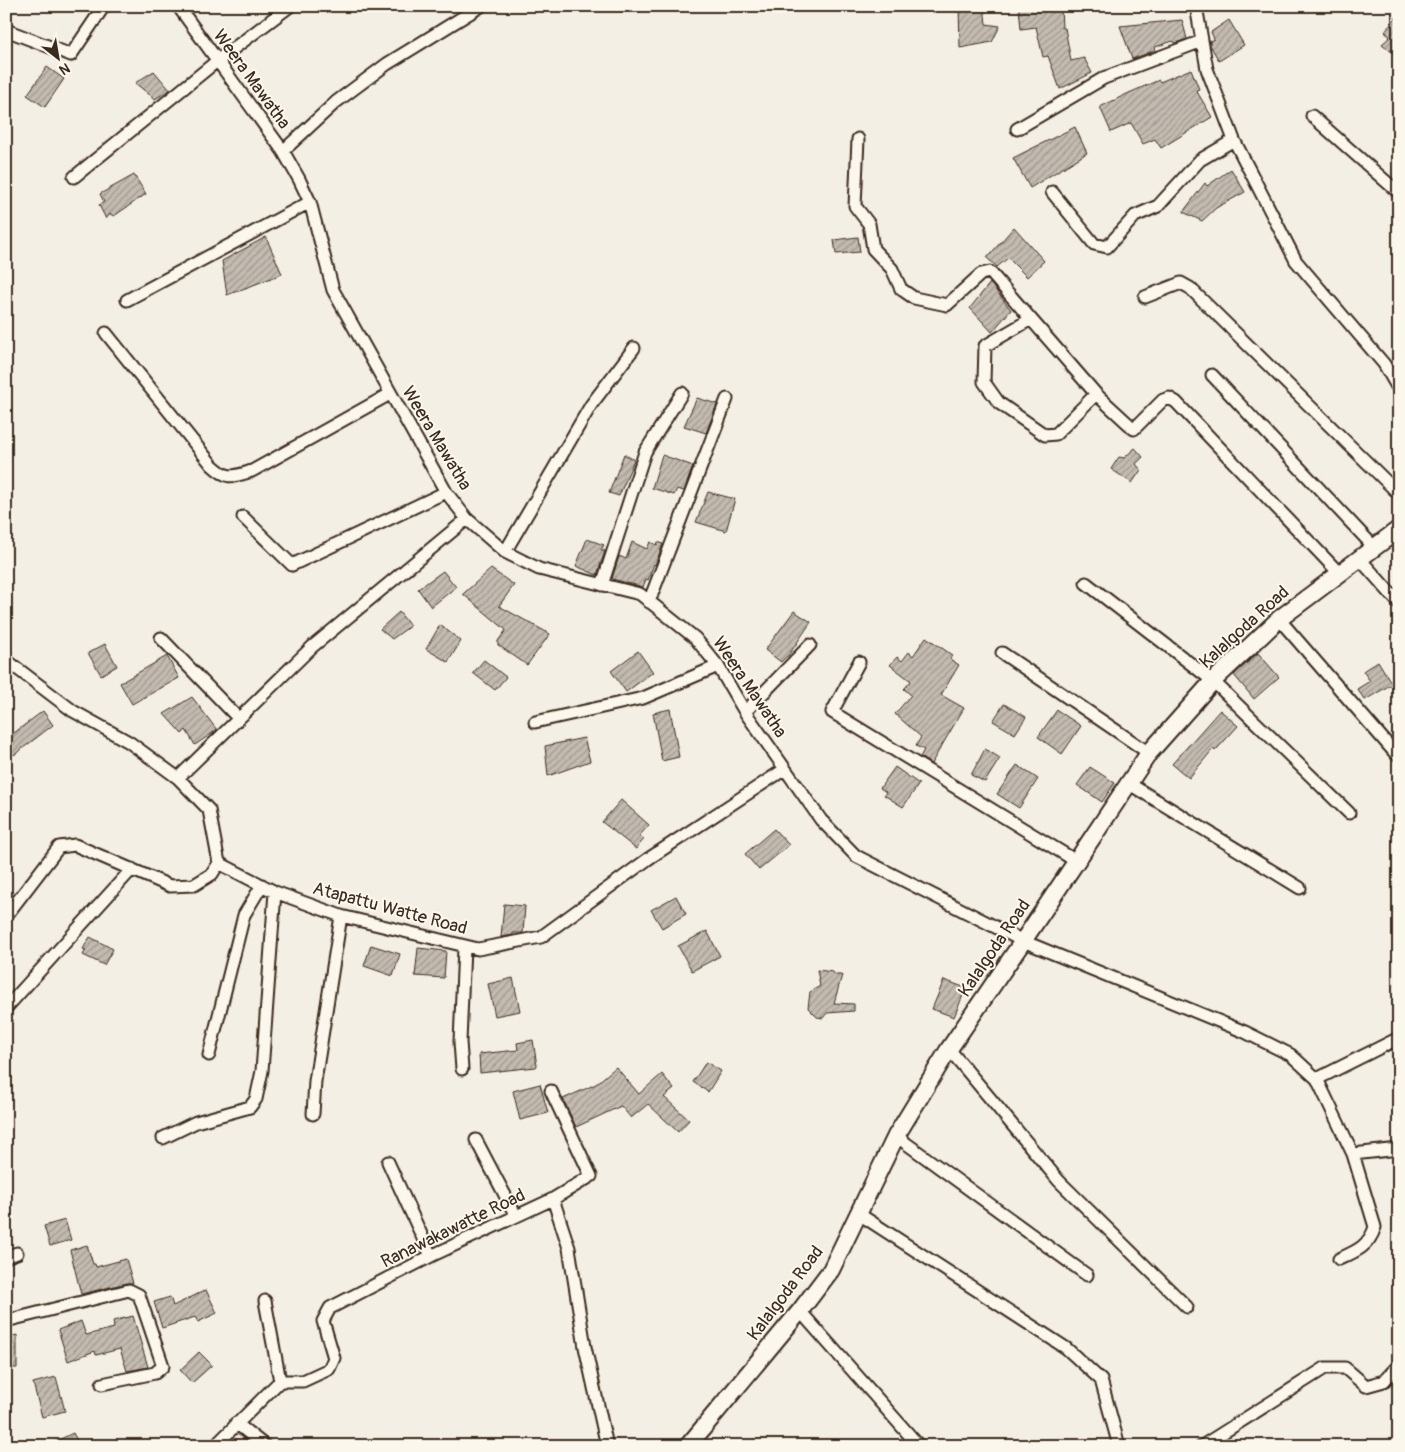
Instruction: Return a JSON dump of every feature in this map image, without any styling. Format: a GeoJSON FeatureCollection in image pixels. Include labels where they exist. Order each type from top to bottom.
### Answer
{"type":"FeatureCollection","features":[{"type":"Feature","properties":{"kind":"street"},"geometry":{"type":"LineString","coordinates":[[6,30],[71,55],[104,6]]}},
{"type":"Feature","properties":{"kind":"street","name":"Weera Mawatha"},"geometry":{"type":"LineString","coordinates":[[178,6],[284,151],[300,179],[310,202],[334,290],[446,492],[467,519],[506,552],[539,569],[640,594],[695,638],[718,666],[745,712],[821,820],[856,856],[1023,941],[1245,1032],[1291,1055],[1317,1080]]}},
{"type":"Feature","properties":{"kind":"street"},"geometry":{"type":"LineString","coordinates":[[74,177],[217,61],[290,6]]}},
{"type":"Feature","properties":{"kind":"street"},"geometry":{"type":"LineString","coordinates":[[284,151],[336,102],[387,64],[480,6]]}},
{"type":"Feature","properties":{"kind":"street"},"geometry":{"type":"LineString","coordinates":[[1196,6],[1207,69],[1234,140],[1296,261],[1384,364],[1399,390]]}},
{"type":"Feature","properties":{"kind":"street"},"geometry":{"type":"LineString","coordinates":[[1016,129],[1104,78],[1202,41]]}},
{"type":"Feature","properties":{"kind":"street"},"geometry":{"type":"LineString","coordinates":[[1312,116],[1399,193]]}},
{"type":"Feature","properties":{"kind":"street"},"geometry":{"type":"LineString","coordinates":[[858,139],[855,206],[869,224],[873,249],[892,269],[901,289],[914,298],[947,305],[981,274],[990,272],[1096,394],[1134,430],[1163,400],[1169,398],[1176,402],[1339,573]]}},
{"type":"Feature","properties":{"kind":"street"},"geometry":{"type":"LineString","coordinates":[[1052,192],[1094,244],[1107,247],[1135,216],[1158,206],[1200,160],[1234,140]]}},
{"type":"Feature","properties":{"kind":"street"},"geometry":{"type":"LineString","coordinates":[[127,300],[310,202]]}},
{"type":"Feature","properties":{"kind":"street"},"geometry":{"type":"LineString","coordinates":[[1145,297],[1181,283],[1190,288],[1399,494]]}},
{"type":"Feature","properties":{"kind":"street"},"geometry":{"type":"LineString","coordinates":[[1030,319],[985,346],[984,382],[999,403],[1045,435],[1056,434],[1096,394]]}},
{"type":"Feature","properties":{"kind":"street"},"geometry":{"type":"LineString","coordinates":[[106,333],[212,465],[223,474],[234,476],[252,471],[390,394]]}},
{"type":"Feature","properties":{"kind":"street"},"geometry":{"type":"LineString","coordinates":[[506,552],[591,405],[634,348]]}},
{"type":"Feature","properties":{"kind":"street"},"geometry":{"type":"LineString","coordinates":[[1212,376],[1374,547]]}},
{"type":"Feature","properties":{"kind":"street"},"geometry":{"type":"LineString","coordinates":[[602,585],[645,452],[682,393]]}},
{"type":"Feature","properties":{"kind":"street"},"geometry":{"type":"LineString","coordinates":[[649,602],[727,399]]}},
{"type":"Feature","properties":{"kind":"street"},"geometry":{"type":"LineString","coordinates":[[243,517],[292,565],[446,492]]}},
{"type":"Feature","properties":{"kind":"street"},"geometry":{"type":"LineString","coordinates":[[178,778],[312,647],[467,519]]}},
{"type":"Feature","properties":{"kind":"street","name":"Kalalgoda Road"},"geometry":{"type":"LineString","coordinates":[[688,1446],[800,1311],[831,1270],[896,1136],[949,1048],[1149,753],[1213,681],[1279,619],[1399,529]]}},
{"type":"Feature","properties":{"kind":"street"},"geometry":{"type":"LineString","coordinates":[[1359,558],[1399,603]]}},
{"type":"Feature","properties":{"kind":"street"},"geometry":{"type":"LineString","coordinates":[[1086,583],[1213,681],[1350,812]]}},
{"type":"Feature","properties":{"kind":"street"},"geometry":{"type":"LineString","coordinates":[[1279,619],[1396,754]]}},
{"type":"Feature","properties":{"kind":"street"},"geometry":{"type":"LineString","coordinates":[[161,638],[238,718]]}},
{"type":"Feature","properties":{"kind":"street"},"geometry":{"type":"LineString","coordinates":[[745,712],[810,645]]}},
{"type":"Feature","properties":{"kind":"street"},"geometry":{"type":"LineString","coordinates":[[1002,653],[1149,753]]}},
{"type":"Feature","properties":{"kind":"street"},"geometry":{"type":"LineString","coordinates":[[6,660],[73,712],[129,742],[178,778],[209,810],[219,863],[212,874],[194,885],[170,886],[75,845],[59,847],[6,916]]}},
{"type":"Feature","properties":{"kind":"street"},"geometry":{"type":"LineString","coordinates":[[859,662],[832,712],[1076,861]]}},
{"type":"Feature","properties":{"kind":"street"},"geometry":{"type":"LineString","coordinates":[[535,722],[643,698],[718,666]]}},
{"type":"Feature","properties":{"kind":"street","name":"Atapattu Watte Road"},"geometry":{"type":"LineString","coordinates":[[219,863],[275,892],[341,916],[478,949],[541,937],[648,859],[785,769]]}},
{"type":"Feature","properties":{"kind":"street"},"geometry":{"type":"LineString","coordinates":[[1128,783],[1300,888]]}},
{"type":"Feature","properties":{"kind":"street"},"geometry":{"type":"LineString","coordinates":[[6,1008],[132,870]]}},
{"type":"Feature","properties":{"kind":"street"},"geometry":{"type":"LineString","coordinates":[[209,1055],[244,915],[262,885]]}},
{"type":"Feature","properties":{"kind":"street"},"geometry":{"type":"LineString","coordinates":[[163,1138],[196,1122],[250,1107],[256,1099],[262,1071],[275,892]]}},
{"type":"Feature","properties":{"kind":"street"},"geometry":{"type":"LineString","coordinates":[[313,1114],[315,1081],[341,916]]}},
{"type":"Feature","properties":{"kind":"street"},"geometry":{"type":"LineString","coordinates":[[462,1069],[460,1042],[464,947]]}},
{"type":"Feature","properties":{"kind":"street"},"geometry":{"type":"LineString","coordinates":[[1339,1259],[1360,1249],[1372,1238],[1375,1227],[1353,1154],[1317,1080],[1399,1038]]}},
{"type":"Feature","properties":{"kind":"street"},"geometry":{"type":"LineString","coordinates":[[949,1048],[1059,1181],[1186,1307]]}},
{"type":"Feature","properties":{"kind":"street"},"geometry":{"type":"LineString","coordinates":[[551,1091],[591,1176],[553,1199]]}},
{"type":"Feature","properties":{"kind":"street"},"geometry":{"type":"LineString","coordinates":[[896,1136],[1087,1275]]}},
{"type":"Feature","properties":{"kind":"street"},"geometry":{"type":"LineString","coordinates":[[476,1140],[516,1216]]}},
{"type":"Feature","properties":{"kind":"street"},"geometry":{"type":"LineString","coordinates":[[1353,1154],[1399,1149]]}},
{"type":"Feature","properties":{"kind":"street"},"geometry":{"type":"LineString","coordinates":[[388,1162],[431,1256]]}},
{"type":"Feature","properties":{"kind":"street","name":"Ranawakawatte Road"},"geometry":{"type":"LineString","coordinates":[[280,1380],[303,1381],[329,1369],[334,1358],[323,1321],[330,1308],[431,1256],[553,1199],[570,1248],[585,1347],[607,1446]]}},
{"type":"Feature","properties":{"kind":"street"},"geometry":{"type":"LineString","coordinates":[[859,1214],[1066,1348],[1101,1380],[1119,1446]]}},
{"type":"Feature","properties":{"kind":"street"},"geometry":{"type":"LineString","coordinates":[[6,1321],[129,1290],[139,1295],[163,1366],[155,1373],[102,1384]]}},
{"type":"Feature","properties":{"kind":"street"},"geometry":{"type":"LineString","coordinates":[[215,1446],[280,1380],[266,1301]]}},
{"type":"Feature","properties":{"kind":"street"},"geometry":{"type":"LineString","coordinates":[[800,1311],[918,1446]]}},
{"type":"Feature","properties":{"kind":"street"},"geometry":{"type":"LineString","coordinates":[[1202,1446],[1325,1368],[1345,1368],[1366,1386],[1384,1381],[1399,1365]]}},
{"type":"Feature","properties":{"kind":"street"},"geometry":{"type":"LineString","coordinates":[[236,1423],[264,1446]]}},
{"type":"Feature","properties":{"kind":"building"},"geometry":{"type":"Polygon","coordinates":[[[959,6],[984,6],[986,24],[1000,26],[992,42],[960,48],[959,6]]]}},
{"type":"Feature","properties":{"kind":"building"},"geometry":{"type":"Polygon","coordinates":[[[1061,6],[1062,28],[1065,28],[1071,61],[1084,58],[1092,73],[1060,89],[1048,56],[1043,57],[1036,27],[1021,29],[1019,8],[1061,6]]]}},
{"type":"Feature","properties":{"kind":"building"},"geometry":{"type":"Polygon","coordinates":[[[1399,14],[1399,58],[1382,44],[1390,37],[1385,31],[1399,14]]]}},
{"type":"Feature","properties":{"kind":"building"},"geometry":{"type":"Polygon","coordinates":[[[1182,20],[1187,39],[1155,47],[1156,50],[1132,59],[1120,26],[1182,20]]]}},
{"type":"Feature","properties":{"kind":"building"},"geometry":{"type":"Polygon","coordinates":[[[1229,20],[1244,45],[1219,61],[1210,45],[1210,41],[1214,39],[1211,32],[1229,20]]]}},
{"type":"Feature","properties":{"kind":"building"},"geometry":{"type":"Polygon","coordinates":[[[47,67],[64,79],[45,107],[27,95],[47,67]]]}},
{"type":"Feature","properties":{"kind":"building"},"geometry":{"type":"Polygon","coordinates":[[[1191,69],[1199,89],[1196,90],[1212,117],[1161,148],[1155,139],[1143,144],[1131,123],[1111,132],[1100,107],[1159,80],[1160,82],[1191,69]]]}},
{"type":"Feature","properties":{"kind":"building"},"geometry":{"type":"Polygon","coordinates":[[[154,71],[170,90],[155,99],[135,83],[154,71]]]}},
{"type":"Feature","properties":{"kind":"building"},"geometry":{"type":"Polygon","coordinates":[[[1075,127],[1087,153],[1030,188],[1013,158],[1075,127]]]}},
{"type":"Feature","properties":{"kind":"building"},"geometry":{"type":"Polygon","coordinates":[[[1231,169],[1245,192],[1216,208],[1202,221],[1183,212],[1205,183],[1207,186],[1231,169]]]}},
{"type":"Feature","properties":{"kind":"building"},"geometry":{"type":"Polygon","coordinates":[[[134,175],[146,194],[114,216],[110,214],[106,219],[99,205],[104,202],[100,194],[134,175]]]}},
{"type":"Feature","properties":{"kind":"building"},"geometry":{"type":"Polygon","coordinates":[[[1014,227],[1044,261],[1027,277],[1008,258],[997,267],[987,258],[1014,227]]]}},
{"type":"Feature","properties":{"kind":"building"},"geometry":{"type":"Polygon","coordinates":[[[266,237],[282,274],[227,295],[222,261],[266,237]]]}},
{"type":"Feature","properties":{"kind":"building"},"geometry":{"type":"Polygon","coordinates":[[[858,237],[860,252],[836,254],[834,240],[858,237]]]}},
{"type":"Feature","properties":{"kind":"building"},"geometry":{"type":"Polygon","coordinates":[[[990,283],[1011,310],[992,332],[970,308],[990,283]]]}},
{"type":"Feature","properties":{"kind":"building"},"geometry":{"type":"Polygon","coordinates":[[[697,398],[717,404],[706,433],[684,426],[697,398]]]}},
{"type":"Feature","properties":{"kind":"building"},"geometry":{"type":"Polygon","coordinates":[[[1135,448],[1143,457],[1136,464],[1141,470],[1132,483],[1111,469],[1119,457],[1124,458],[1135,448]]]}},
{"type":"Feature","properties":{"kind":"building"},"geometry":{"type":"Polygon","coordinates":[[[624,454],[634,460],[619,496],[609,493],[624,454]]]}},
{"type":"Feature","properties":{"kind":"building"},"geometry":{"type":"Polygon","coordinates":[[[662,455],[693,466],[684,491],[677,489],[674,495],[652,488],[662,455]]]}},
{"type":"Feature","properties":{"kind":"building"},"geometry":{"type":"Polygon","coordinates":[[[708,492],[735,499],[726,531],[696,522],[708,492]]]}},
{"type":"Feature","properties":{"kind":"building"},"geometry":{"type":"Polygon","coordinates":[[[587,539],[604,545],[601,550],[605,551],[597,575],[576,566],[587,539]]]}},
{"type":"Feature","properties":{"kind":"building"},"geometry":{"type":"Polygon","coordinates":[[[632,542],[647,549],[650,542],[657,545],[658,542],[663,544],[655,565],[643,587],[612,579],[619,556],[626,559],[632,542]]]}},
{"type":"Feature","properties":{"kind":"building"},"geometry":{"type":"Polygon","coordinates":[[[491,569],[514,585],[499,606],[550,634],[527,665],[498,645],[498,641],[506,630],[463,594],[491,569]]]}},
{"type":"Feature","properties":{"kind":"building"},"geometry":{"type":"Polygon","coordinates":[[[443,571],[456,587],[431,607],[418,589],[443,571]]]}},
{"type":"Feature","properties":{"kind":"building"},"geometry":{"type":"Polygon","coordinates":[[[794,611],[811,622],[788,656],[781,662],[765,650],[794,611]]]}},
{"type":"Feature","properties":{"kind":"building"},"geometry":{"type":"Polygon","coordinates":[[[399,612],[410,626],[392,639],[380,629],[399,612]]]}},
{"type":"Feature","properties":{"kind":"building"},"geometry":{"type":"Polygon","coordinates":[[[440,625],[461,641],[448,662],[426,649],[440,625]]]}},
{"type":"Feature","properties":{"kind":"building"},"geometry":{"type":"Polygon","coordinates":[[[926,637],[952,655],[950,659],[959,665],[941,695],[964,708],[931,764],[920,757],[924,750],[916,746],[921,737],[895,714],[911,695],[904,689],[911,681],[890,665],[897,657],[902,661],[909,652],[913,656],[926,637]]]}},
{"type":"Feature","properties":{"kind":"building"},"geometry":{"type":"Polygon","coordinates":[[[105,644],[117,666],[101,675],[88,653],[105,644]]]}},
{"type":"Feature","properties":{"kind":"building"},"geometry":{"type":"Polygon","coordinates":[[[638,651],[653,672],[626,692],[611,671],[638,651]]]}},
{"type":"Feature","properties":{"kind":"building"},"geometry":{"type":"Polygon","coordinates":[[[1258,653],[1279,677],[1254,699],[1234,675],[1258,653]]]}},
{"type":"Feature","properties":{"kind":"building"},"geometry":{"type":"Polygon","coordinates":[[[167,656],[179,678],[132,704],[120,683],[167,656]]]}},
{"type":"Feature","properties":{"kind":"building"},"geometry":{"type":"Polygon","coordinates":[[[484,660],[506,677],[495,690],[473,673],[484,660]]]}},
{"type":"Feature","properties":{"kind":"building"},"geometry":{"type":"Polygon","coordinates":[[[1378,661],[1392,684],[1365,700],[1357,689],[1370,681],[1363,671],[1378,661]]]}},
{"type":"Feature","properties":{"kind":"building"},"geometry":{"type":"Polygon","coordinates":[[[192,697],[217,730],[195,745],[186,730],[182,734],[164,714],[192,697]]]}},
{"type":"Feature","properties":{"kind":"building"},"geometry":{"type":"Polygon","coordinates":[[[1004,704],[1026,717],[1015,734],[993,721],[1004,704]]]}},
{"type":"Feature","properties":{"kind":"building"},"geometry":{"type":"Polygon","coordinates":[[[670,709],[679,757],[662,761],[653,713],[670,709]]]}},
{"type":"Feature","properties":{"kind":"building"},"geometry":{"type":"Polygon","coordinates":[[[1057,710],[1081,726],[1062,754],[1038,737],[1057,710]]]}},
{"type":"Feature","properties":{"kind":"building"},"geometry":{"type":"Polygon","coordinates":[[[1220,710],[1238,726],[1215,751],[1213,749],[1189,778],[1172,764],[1220,710]]]}},
{"type":"Feature","properties":{"kind":"building"},"geometry":{"type":"Polygon","coordinates":[[[43,711],[53,725],[14,755],[6,745],[6,739],[43,711]]]}},
{"type":"Feature","properties":{"kind":"building"},"geometry":{"type":"Polygon","coordinates":[[[584,738],[590,761],[548,776],[545,746],[584,738]]]}},
{"type":"Feature","properties":{"kind":"building"},"geometry":{"type":"Polygon","coordinates":[[[985,749],[1000,758],[985,782],[971,775],[985,749]]]}},
{"type":"Feature","properties":{"kind":"building"},"geometry":{"type":"Polygon","coordinates":[[[1017,765],[1038,779],[1019,808],[997,794],[1017,765]]]}},
{"type":"Feature","properties":{"kind":"building"},"geometry":{"type":"Polygon","coordinates":[[[895,767],[919,784],[903,807],[884,795],[886,792],[880,788],[895,767]]]}},
{"type":"Feature","properties":{"kind":"building"},"geometry":{"type":"Polygon","coordinates":[[[1090,767],[1115,783],[1102,802],[1077,785],[1090,767]]]}},
{"type":"Feature","properties":{"kind":"building"},"geometry":{"type":"Polygon","coordinates":[[[621,800],[649,825],[640,835],[644,839],[636,849],[602,822],[621,800]]]}},
{"type":"Feature","properties":{"kind":"building"},"geometry":{"type":"Polygon","coordinates":[[[774,829],[789,845],[759,870],[745,854],[774,829]]]}},
{"type":"Feature","properties":{"kind":"building"},"geometry":{"type":"Polygon","coordinates":[[[676,896],[686,914],[662,928],[651,910],[676,896]]]}},
{"type":"Feature","properties":{"kind":"building"},"geometry":{"type":"Polygon","coordinates":[[[504,904],[525,906],[523,933],[513,933],[513,935],[501,937],[504,904]]]}},
{"type":"Feature","properties":{"kind":"building"},"geometry":{"type":"Polygon","coordinates":[[[707,931],[720,956],[692,971],[678,946],[707,931]]]}},
{"type":"Feature","properties":{"kind":"building"},"geometry":{"type":"Polygon","coordinates":[[[90,937],[113,949],[104,965],[83,955],[86,950],[83,949],[90,937]]]}},
{"type":"Feature","properties":{"kind":"building"},"geometry":{"type":"Polygon","coordinates":[[[371,945],[400,954],[393,976],[364,966],[371,945]]]}},
{"type":"Feature","properties":{"kind":"building"},"geometry":{"type":"Polygon","coordinates":[[[418,948],[446,951],[444,978],[415,976],[418,948]]]}},
{"type":"Feature","properties":{"kind":"building"},"geometry":{"type":"Polygon","coordinates":[[[817,970],[842,975],[834,1003],[854,1004],[854,1011],[827,1013],[823,1018],[817,1017],[808,1008],[810,992],[820,986],[817,970]]]}},
{"type":"Feature","properties":{"kind":"building"},"geometry":{"type":"Polygon","coordinates":[[[513,978],[520,1011],[495,1016],[488,984],[513,978]]]}},
{"type":"Feature","properties":{"kind":"building"},"geometry":{"type":"Polygon","coordinates":[[[944,980],[966,988],[954,1017],[932,1009],[944,980]]]}},
{"type":"Feature","properties":{"kind":"building"},"geometry":{"type":"Polygon","coordinates":[[[533,1040],[536,1067],[480,1073],[479,1054],[518,1050],[517,1043],[533,1040]]]}},
{"type":"Feature","properties":{"kind":"building"},"geometry":{"type":"Polygon","coordinates":[[[706,1062],[721,1071],[708,1092],[693,1082],[706,1062]]]}},
{"type":"Feature","properties":{"kind":"building"},"geometry":{"type":"Polygon","coordinates":[[[616,1067],[639,1094],[662,1074],[674,1089],[664,1097],[689,1120],[678,1132],[648,1104],[631,1118],[621,1106],[576,1127],[563,1099],[596,1084],[616,1067]]]}},
{"type":"Feature","properties":{"kind":"building"},"geometry":{"type":"Polygon","coordinates":[[[540,1084],[548,1113],[520,1120],[513,1091],[540,1084]]]}},
{"type":"Feature","properties":{"kind":"building"},"geometry":{"type":"Polygon","coordinates":[[[65,1220],[71,1240],[50,1246],[44,1226],[65,1220]]]}},
{"type":"Feature","properties":{"kind":"building"},"geometry":{"type":"Polygon","coordinates":[[[87,1245],[93,1264],[96,1267],[126,1259],[133,1283],[81,1294],[70,1250],[87,1245]]]}},
{"type":"Feature","properties":{"kind":"building"},"geometry":{"type":"Polygon","coordinates":[[[206,1290],[217,1313],[198,1322],[195,1317],[162,1328],[154,1302],[170,1297],[173,1306],[206,1290]]]}},
{"type":"Feature","properties":{"kind":"building"},"geometry":{"type":"Polygon","coordinates":[[[133,1316],[148,1367],[127,1371],[120,1349],[96,1355],[95,1351],[68,1361],[58,1330],[81,1321],[86,1335],[114,1328],[113,1321],[133,1316]]]}},
{"type":"Feature","properties":{"kind":"building"},"geometry":{"type":"Polygon","coordinates":[[[17,1335],[17,1368],[12,1368],[6,1338],[17,1335]]]}},
{"type":"Feature","properties":{"kind":"building"},"geometry":{"type":"Polygon","coordinates":[[[199,1352],[212,1365],[192,1383],[180,1370],[199,1352]]]}},
{"type":"Feature","properties":{"kind":"building"},"geometry":{"type":"Polygon","coordinates":[[[56,1377],[65,1411],[42,1417],[33,1383],[56,1377]]]}},
{"type":"Feature","properties":{"kind":"building"},"geometry":{"type":"Polygon","coordinates":[[[73,1433],[80,1446],[46,1446],[73,1433]]]}}]}
